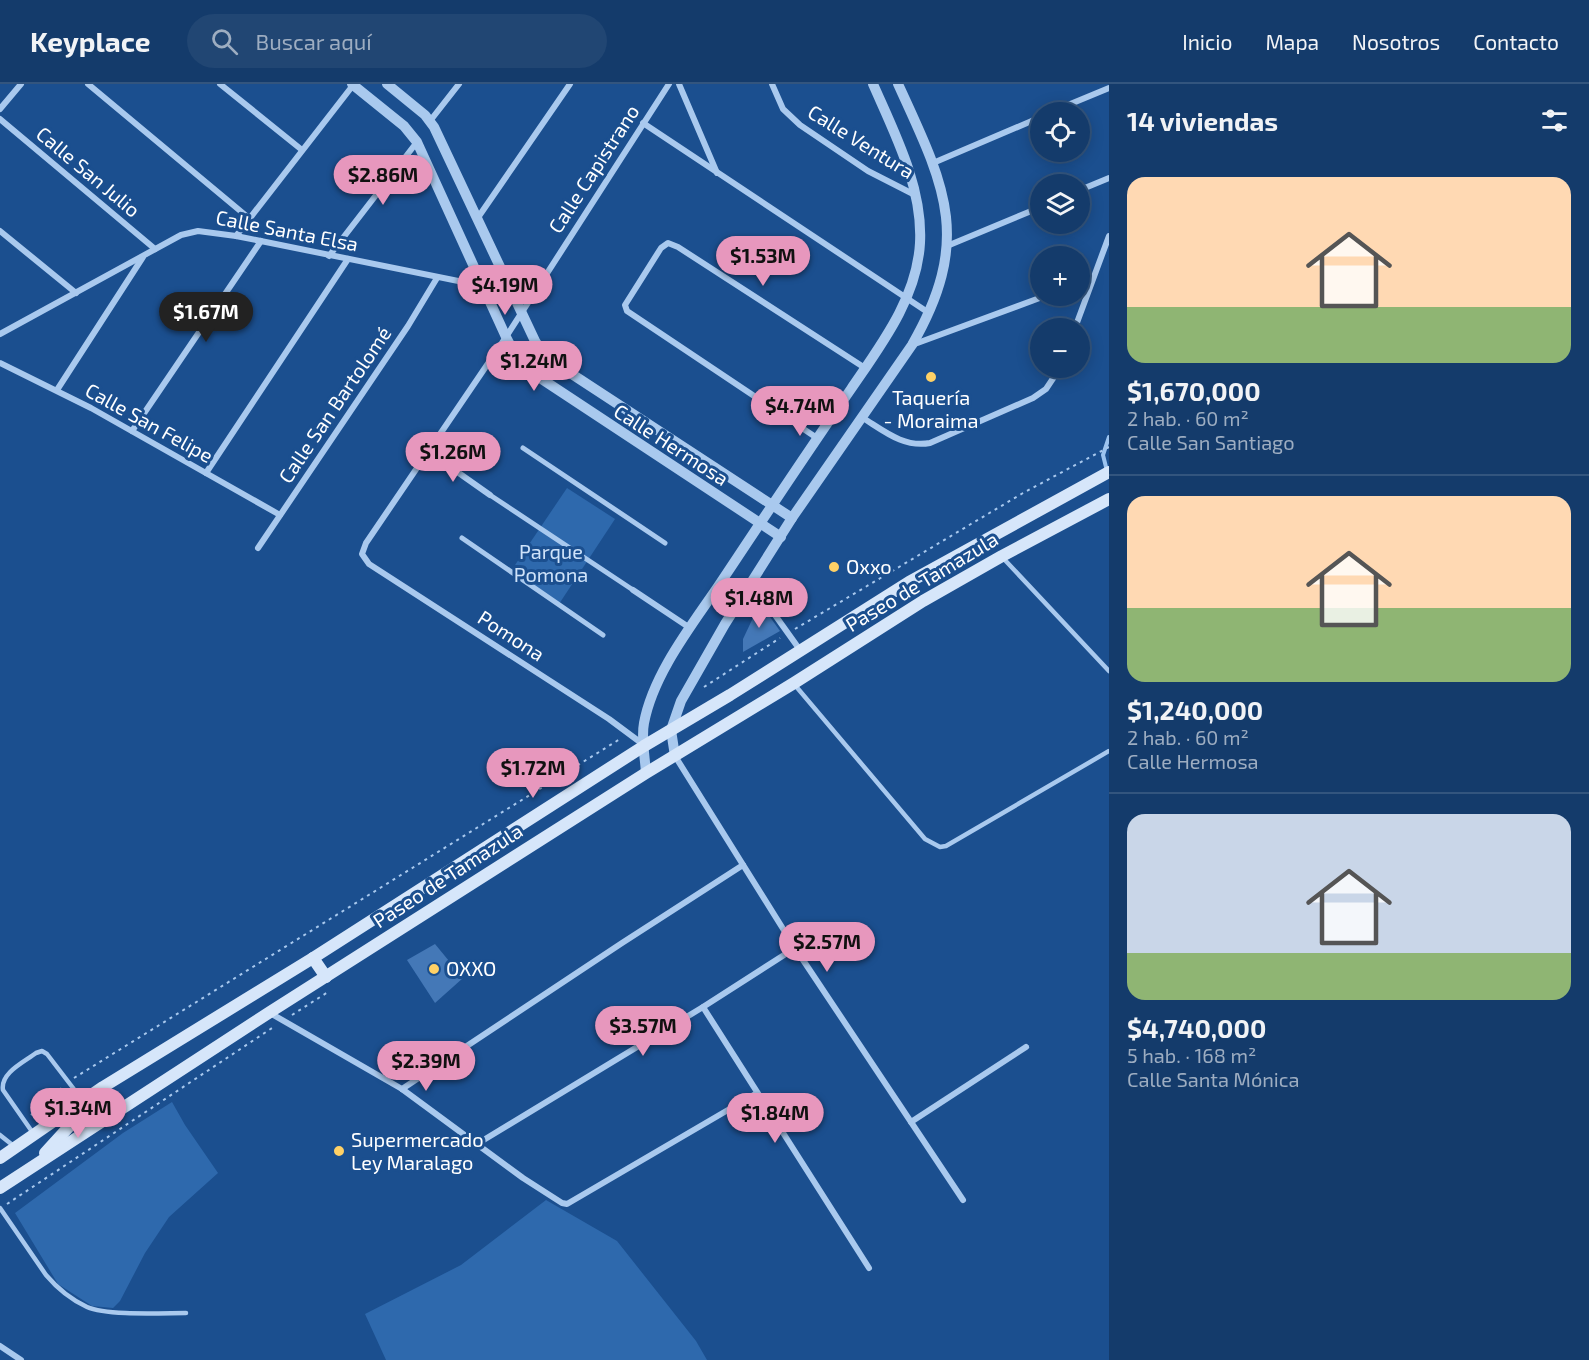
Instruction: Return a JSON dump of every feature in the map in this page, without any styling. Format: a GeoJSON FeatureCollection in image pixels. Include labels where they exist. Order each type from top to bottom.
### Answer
{"type":"FeatureCollection","features":[{"type":"Feature","properties":{"kind":"main road","name":"Paseo de Tamazula"},"geometry":{"type":"LineString","coordinates":[[0,1158],[82,1101],[313,958],[644,746],[919,576],[1109,472]]}},
{"type":"Feature","properties":{"kind":"main road","name":"Paseo de Tamazula"},"geometry":{"type":"LineString","coordinates":[[0,1188],[270,1012],[330,982],[646,773],[794,683],[922,600],[1105,501]]}},
{"type":"Feature","properties":{"kind":"main road"},"geometry":{"type":"LineString","coordinates":[[313,958],[330,982]]}},
{"type":"Feature","properties":{"kind":"main road"},"geometry":{"type":"LineString","coordinates":[[39,1162],[51,1145],[76,1119],[82,1101]]}},
{"type":"Feature","properties":{"kind":"street"},"geometry":{"type":"LineString","coordinates":[[0,109],[21,84]]}},
{"type":"Feature","properties":{"kind":"street"},"geometry":{"type":"LineString","coordinates":[[88,84],[250,219]]}},
{"type":"Feature","properties":{"kind":"street"},"geometry":{"type":"LineString","coordinates":[[220,84],[302,150]]}},
{"type":"Feature","properties":{"kind":"street"},"geometry":{"type":"LineString","coordinates":[[236,236],[353,84]]}},
{"type":"Feature","properties":{"kind":"street","name":"Calle Hermosa"},"geometry":{"type":"LineString","coordinates":[[353,84],[404,126],[417,142],[514,354],[528,370],[781,537]]}},
{"type":"Feature","properties":{"kind":"street","name":"Calle Hermosa"},"geometry":{"type":"LineString","coordinates":[[387,84],[430,121],[535,341],[544,355],[792,518]]}},
{"type":"Feature","properties":{"kind":"street"},"geometry":{"type":"LineString","coordinates":[[430,121],[459,84]]}},
{"type":"Feature","properties":{"kind":"street"},"geometry":{"type":"LineString","coordinates":[[477,219],[570,84]]}},
{"type":"Feature","properties":{"kind":"street","name":"Calle Capistrano"},"geometry":{"type":"LineString","coordinates":[[362,554],[366,543],[506,337],[669,84]]}},
{"type":"Feature","properties":{"kind":"street"},"geometry":{"type":"LineString","coordinates":[[679,84],[717,173]]}},
{"type":"Feature","properties":{"kind":"street","name":"Calle Ventura"},"geometry":{"type":"LineString","coordinates":[[772,84],[783,109],[800,125],[868,171],[916,196]]}},
{"type":"Feature","properties":{"kind":"street"},"geometry":{"type":"LineString","coordinates":[[646,773],[643,725],[652,697],[669,662],[771,505],[865,368],[907,299],[914,280],[920,242],[916,196],[901,149],[873,84]]}},
{"type":"Feature","properties":{"kind":"street"},"geometry":{"type":"LineString","coordinates":[[898,84],[933,163],[946,211],[947,246],[938,292],[912,345],[792,518],[725,624],[681,701],[671,730],[675,756],[795,948],[963,1200]]}},
{"type":"Feature","properties":{"kind":"street"},"geometry":{"type":"LineString","coordinates":[[1075,102],[1109,88]]}},
{"type":"Feature","properties":{"kind":"street","name":"Calle San Julio"},"geometry":{"type":"LineString","coordinates":[[0,119],[155,249]]}},
{"type":"Feature","properties":{"kind":"street"},"geometry":{"type":"LineString","coordinates":[[933,163],[1030,122]]}},
{"type":"Feature","properties":{"kind":"street"},"geometry":{"type":"LineString","coordinates":[[643,123],[929,313]]}},
{"type":"Feature","properties":{"kind":"street"},"geometry":{"type":"LineString","coordinates":[[329,255],[417,142]]}},
{"type":"Feature","properties":{"kind":"street"},"geometry":{"type":"LineString","coordinates":[[1090,186],[1109,178]]}},
{"type":"Feature","properties":{"kind":"street"},"geometry":{"type":"LineString","coordinates":[[947,246],[1030,212]]}},
{"type":"Feature","properties":{"kind":"street"},"geometry":{"type":"LineString","coordinates":[[0,231],[76,293]]}},
{"type":"Feature","properties":{"kind":"street","name":"Calle Santa Elsa"},"geometry":{"type":"LineString","coordinates":[[0,334],[155,249],[190,232],[198,231],[236,236],[483,286]]}},
{"type":"Feature","properties":{"kind":"street"},"geometry":{"type":"LineString","coordinates":[[1079,318],[1109,236]]}},
{"type":"Feature","properties":{"kind":"street"},"geometry":{"type":"LineString","coordinates":[[132,431],[261,241]]}},
{"type":"Feature","properties":{"kind":"street"},"geometry":{"type":"LineString","coordinates":[[817,438],[629,314],[625,308],[626,302],[661,248],[668,243],[678,247],[865,368]]}},
{"type":"Feature","properties":{"kind":"street"},"geometry":{"type":"LineString","coordinates":[[57,390],[144,256]]}},
{"type":"Feature","properties":{"kind":"street"},"geometry":{"type":"LineString","coordinates":[[206,473],[348,259]]}},
{"type":"Feature","properties":{"kind":"street","name":"Calle San Bartolomé"},"geometry":{"type":"LineString","coordinates":[[258,548],[408,326],[437,278]]}},
{"type":"Feature","properties":{"kind":"street"},"geometry":{"type":"LineString","coordinates":[[912,345],[1030,302]]}},
{"type":"Feature","properties":{"kind":"street","name":"Calle San Felipe"},"geometry":{"type":"LineString","coordinates":[[0,363],[57,390],[280,516]]}},
{"type":"Feature","properties":{"kind":"street"},"geometry":{"type":"LineString","coordinates":[[863,418],[909,444],[919,446],[1033,398],[1046,389],[1053,378]]}},
{"type":"Feature","properties":{"kind":"street"},"geometry":{"type":"LineString","coordinates":[[523,448],[665,543]]}},
{"type":"Feature","properties":{"kind":"street"},"geometry":{"type":"LineString","coordinates":[[429,452],[690,628]]}},
{"type":"Feature","properties":{"kind":"street"},"geometry":{"type":"LineString","coordinates":[[462,538],[603,635]]}},
{"type":"Feature","properties":{"kind":"street","name":"Pomona"},"geometry":{"type":"LineString","coordinates":[[362,554],[369,564],[609,719],[644,746]]}},
{"type":"Feature","properties":{"kind":"street"},"geometry":{"type":"LineString","coordinates":[[752,583],[801,650]]}},
{"type":"Feature","properties":{"kind":"street"},"geometry":{"type":"LineString","coordinates":[[402,1089],[744,865]]}},
{"type":"Feature","properties":{"kind":"street"},"geometry":{"type":"LineString","coordinates":[[477,1144],[703,1007],[795,948]]}},
{"type":"Feature","properties":{"kind":"street"},"geometry":{"type":"LineString","coordinates":[[703,1007],[869,1268]]}},
{"type":"Feature","properties":{"kind":"street"},"geometry":{"type":"LineString","coordinates":[[270,1012],[402,1089],[523,1178],[567,1204],[757,1093]]}},
{"type":"Feature","properties":{"kind":"street"},"geometry":{"type":"LineString","coordinates":[[911,1122],[1026,1047]]}},
{"type":"Feature","properties":{"kind":"street"},"geometry":{"type":"LineString","coordinates":[[0,1346],[21,1360]]}},
{"type":"Feature","properties":{"kind":"lane"},"geometry":{"type":"LineString","coordinates":[[1002,556],[1109,671]]}},
{"type":"Feature","properties":{"kind":"lane"},"geometry":{"type":"LineString","coordinates":[[794,683],[926,839],[940,847],[946,846],[1109,751]]}},
{"type":"Feature","properties":{"kind":"lane"},"geometry":{"type":"LineString","coordinates":[[33,1134],[3,1090],[1,1084],[3,1077],[42,1052],[47,1054],[82,1101]]}},
{"type":"Feature","properties":{"kind":"lane"},"geometry":{"type":"LineString","coordinates":[[0,1135],[15,1147]]}},
{"type":"Feature","properties":{"kind":"lane"},"geometry":{"type":"LineString","coordinates":[[0,1209],[55,1285],[87,1307],[106,1312],[186,1312]]}},
{"type":"Feature","properties":{"kind":"path"},"geometry":{"type":"LineString","coordinates":[[700,689],[788,633],[1023,493],[1109,447]]}},
{"type":"Feature","properties":{"kind":"path"},"geometry":{"type":"LineString","coordinates":[[25,1120],[68,1082],[628,734]]}},
{"type":"Feature","properties":{"kind":"path"},"geometry":{"type":"LineString","coordinates":[[0,1209],[283,1020],[330,982]]}},
{"type":"Feature","properties":{"kind":"green space","name":"Parque Pomona"},"geometry":{"type":"Polygon","coordinates":[[[567,488],[615,519],[559,604],[511,571],[567,488]]]}},
{"type":"Feature","properties":{"kind":"green space"},"geometry":{"type":"Polygon","coordinates":[[[172,1102],[218,1173],[169,1217],[145,1253],[120,1301],[113,1308],[92,1306],[58,1284],[15,1213],[123,1133],[172,1102]]]}},
{"type":"Feature","properties":{"kind":"green space"},"geometry":{"type":"Polygon","coordinates":[[[546,1200],[617,1241],[696,1341],[707,1360],[386,1360],[365,1314],[461,1265],[546,1200]]]}},
{"type":"Feature","properties":{"kind":"building"},"geometry":{"type":"Polygon","coordinates":[[[760,603],[780,631],[743,652],[743,639],[760,603]]]}},
{"type":"Feature","properties":{"kind":"building","name":"OXXO"},"geometry":{"type":"Polygon","coordinates":[[[435,944],[463,978],[435,1003],[407,960],[435,944]]]}},
{"type":"Feature","properties":{"kind":"waterway"},"geometry":{"type":"LineString","coordinates":[[1107,471],[1103,455],[1109,437]]}},
{"type":"Feature","properties":{"kind":"place","name":"Taquería - Moraima"},"geometry":{"type":"Point","coordinates":[931,377]}},
{"type":"Feature","properties":{"kind":"place","name":"Oxxo"},"geometry":{"type":"Point","coordinates":[834,567]}},
{"type":"Feature","properties":{"kind":"place","name":"OXXO"},"geometry":{"type":"Point","coordinates":[434,969]}},
{"type":"Feature","properties":{"kind":"place","name":"Supermercado Ley Maralago"},"geometry":{"type":"Point","coordinates":[339,1151]}}]}
